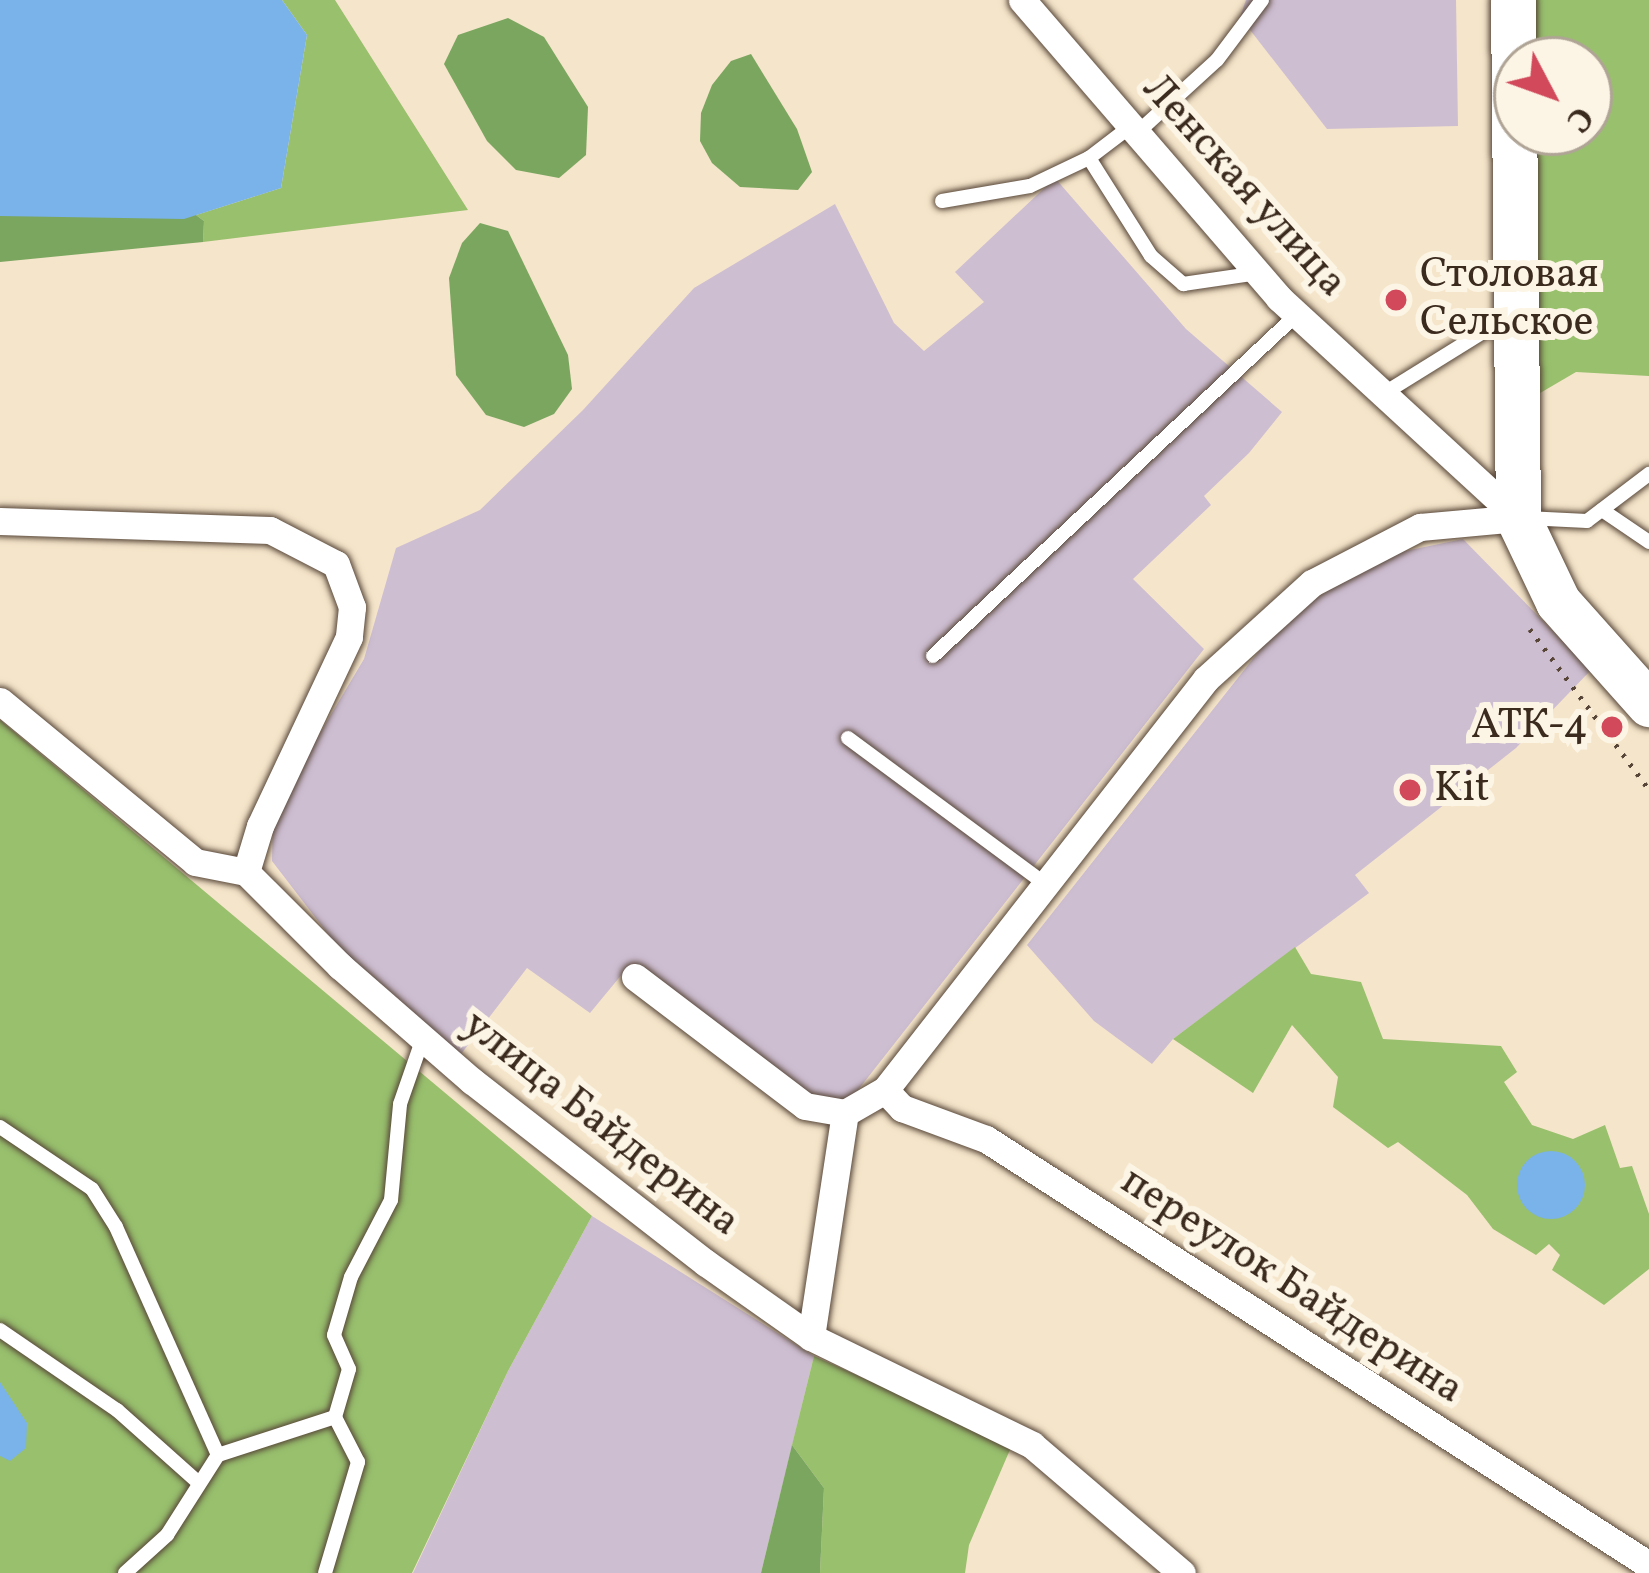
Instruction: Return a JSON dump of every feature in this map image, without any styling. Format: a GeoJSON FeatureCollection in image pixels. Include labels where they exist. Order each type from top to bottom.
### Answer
{"type":"FeatureCollection","features":[{"type":"Feature","properties":{"kind":"main road"},"geometry":{"type":"LineString","coordinates":[[1513,0],[1518,518],[1558,602],[1649,704]]}},
{"type":"Feature","properties":{"kind":"street","name":"Ленская улица"},"geometry":{"type":"LineString","coordinates":[[1022,0],[1258,274],[1518,518]]}},
{"type":"Feature","properties":{"kind":"street"},"geometry":{"type":"LineString","coordinates":[[635,976],[805,1106],[845,1113],[885,1090],[1206,679],[1312,583],[1420,527],[1518,518]]}},
{"type":"Feature","properties":{"kind":"street"},"geometry":{"type":"LineString","coordinates":[[0,521],[270,530],[336,564],[352,607],[349,637],[260,826],[246,872],[195,862],[0,701]]}},
{"type":"Feature","properties":{"kind":"street","name":"улица Байдерина"},"geometry":{"type":"LineString","coordinates":[[246,872],[340,966],[423,1038],[688,1249],[811,1337],[1032,1445],[1182,1573]]}},
{"type":"Feature","properties":{"kind":"street","name":"переулок Байдерина"},"geometry":{"type":"LineString","coordinates":[[885,1090],[902,1108],[986,1139],[1649,1564]]}},
{"type":"Feature","properties":{"kind":"street"},"geometry":{"type":"LineString","coordinates":[[811,1337],[845,1113]]}},
{"type":"Feature","properties":{"kind":"lane"},"geometry":{"type":"LineString","coordinates":[[941,201],[1030,186],[1089,158],[1134,129],[1217,60],[1262,0]]}},
{"type":"Feature","properties":{"kind":"lane"},"geometry":{"type":"LineString","coordinates":[[1089,158],[1150,256],[1183,284],[1258,274]]}},
{"type":"Feature","properties":{"kind":"lane"},"geometry":{"type":"LineString","coordinates":[[933,656],[1297,314]]}},
{"type":"Feature","properties":{"kind":"lane"},"geometry":{"type":"LineString","coordinates":[[1383,394],[1514,314]]}},
{"type":"Feature","properties":{"kind":"lane"},"geometry":{"type":"LineString","coordinates":[[1518,518],[1587,521],[1649,474]]}},
{"type":"Feature","properties":{"kind":"lane"},"geometry":{"type":"LineString","coordinates":[[1602,510],[1649,542]]}},
{"type":"Feature","properties":{"kind":"lane"},"geometry":{"type":"LineString","coordinates":[[848,738],[1047,885]]}},
{"type":"Feature","properties":{"kind":"lane"},"geometry":{"type":"LineString","coordinates":[[325,1573],[358,1462],[334,1417],[349,1369],[334,1335],[351,1277],[392,1200],[400,1104],[423,1038]]}},
{"type":"Feature","properties":{"kind":"lane"},"geometry":{"type":"LineString","coordinates":[[0,1127],[92,1189],[142,1283],[218,1455]]}},
{"type":"Feature","properties":{"kind":"lane"},"geometry":{"type":"LineString","coordinates":[[0,1330],[117,1410],[200,1483]]}},
{"type":"Feature","properties":{"kind":"lane"},"geometry":{"type":"LineString","coordinates":[[125,1573],[167,1535],[218,1455],[334,1417]]}},
{"type":"Feature","properties":{"kind":"path"},"geometry":{"type":"LineString","coordinates":[[1530,629],[1649,789]]}},
{"type":"Feature","properties":{"kind":"shaded area"},"geometry":{"type":"Polygon","coordinates":[[[1246,0],[1456,0],[1458,126],[1327,129],[1240,17],[1246,0]]]}},
{"type":"Feature","properties":{"kind":"shaded area"},"geometry":{"type":"Polygon","coordinates":[[[1055,178],[1186,329],[1282,412],[1249,453],[1204,496],[1211,505],[1133,579],[1204,649],[847,1104],[807,1100],[628,967],[590,1013],[527,968],[458,1058],[351,964],[272,861],[273,812],[364,659],[396,548],[480,510],[583,410],[694,288],[835,204],[894,323],[924,351],[984,302],[955,272],[1055,178]]]}},
{"type":"Feature","properties":{"kind":"shaded area"},"geometry":{"type":"Polygon","coordinates":[[[1463,539],[1591,670],[1516,748],[1355,875],[1369,893],[1173,1039],[1152,1064],[1094,1021],[1027,945],[1271,636],[1304,605],[1391,554],[1463,539]]]}},
{"type":"Feature","properties":{"kind":"shaded area"},"geometry":{"type":"Polygon","coordinates":[[[592,1216],[814,1356],[761,1573],[413,1573],[508,1371],[592,1216]]]}},
{"type":"Feature","properties":{"kind":"green space"},"geometry":{"type":"Polygon","coordinates":[[[282,0],[335,0],[468,210],[203,242],[204,221],[196,215],[281,188],[307,35],[282,0]]]}},
{"type":"Feature","properties":{"kind":"green space"},"geometry":{"type":"Polygon","coordinates":[[[1526,0],[1649,0],[1649,376],[1576,372],[1535,396],[1530,156],[1613,156],[1613,36],[1527,36],[1526,0]]]}},
{"type":"Feature","properties":{"kind":"green space"},"geometry":{"type":"Polygon","coordinates":[[[508,18],[544,37],[588,107],[586,155],[559,178],[516,170],[487,141],[444,64],[458,35],[508,18]]]}},
{"type":"Feature","properties":{"kind":"green space"},"geometry":{"type":"Polygon","coordinates":[[[751,54],[797,129],[812,172],[798,190],[740,187],[712,163],[700,141],[701,113],[712,85],[731,61],[751,54]]]}},
{"type":"Feature","properties":{"kind":"green space"},"geometry":{"type":"Polygon","coordinates":[[[196,215],[204,221],[203,242],[0,262],[0,216],[196,215]]]}},
{"type":"Feature","properties":{"kind":"green space"},"geometry":{"type":"Polygon","coordinates":[[[480,223],[508,231],[568,355],[572,389],[554,414],[524,427],[486,415],[456,375],[449,278],[462,243],[480,223]]]}},
{"type":"Feature","properties":{"kind":"green space"},"geometry":{"type":"Polygon","coordinates":[[[0,720],[592,1216],[508,1371],[412,1573],[0,1573],[0,720]]]}},
{"type":"Feature","properties":{"kind":"green space"},"geometry":{"type":"Polygon","coordinates":[[[1295,947],[1311,974],[1361,982],[1383,1039],[1501,1046],[1517,1072],[1504,1082],[1532,1125],[1573,1139],[1605,1125],[1620,1168],[1632,1166],[1649,1214],[1649,1269],[1604,1305],[1552,1270],[1560,1255],[1549,1244],[1536,1255],[1493,1229],[1467,1195],[1398,1142],[1388,1148],[1333,1107],[1338,1077],[1292,1025],[1253,1093],[1173,1039],[1295,947]]]}},
{"type":"Feature","properties":{"kind":"green space"},"geometry":{"type":"Polygon","coordinates":[[[814,1356],[1012,1445],[969,1545],[965,1573],[820,1573],[824,1488],[792,1445],[814,1356]]]}},
{"type":"Feature","properties":{"kind":"green space"},"geometry":{"type":"Polygon","coordinates":[[[792,1445],[824,1488],[820,1573],[761,1573],[792,1445]]]}},
{"type":"Feature","properties":{"kind":"water"},"geometry":{"type":"Polygon","coordinates":[[[0,0],[282,0],[307,35],[281,188],[184,219],[0,216],[0,0]]]}},
{"type":"Feature","properties":{"kind":"water"},"geometry":{"type":"Polygon","coordinates":[[[1551,1151],[1575,1161],[1585,1185],[1575,1209],[1551,1219],[1527,1209],[1517,1185],[1527,1161],[1551,1151]]]}},
{"type":"Feature","properties":{"kind":"water"},"geometry":{"type":"Polygon","coordinates":[[[0,1382],[27,1423],[26,1448],[10,1461],[0,1456],[0,1382]]]}},
{"type":"Feature","properties":{"kind":"place","name":"Столовая Сельское"},"geometry":{"type":"Point","coordinates":[1396,300]}},
{"type":"Feature","properties":{"kind":"place","name":"АТК-4"},"geometry":{"type":"Point","coordinates":[1612,727]}},
{"type":"Feature","properties":{"kind":"place","name":"Kit"},"geometry":{"type":"Point","coordinates":[1410,790]}}]}
